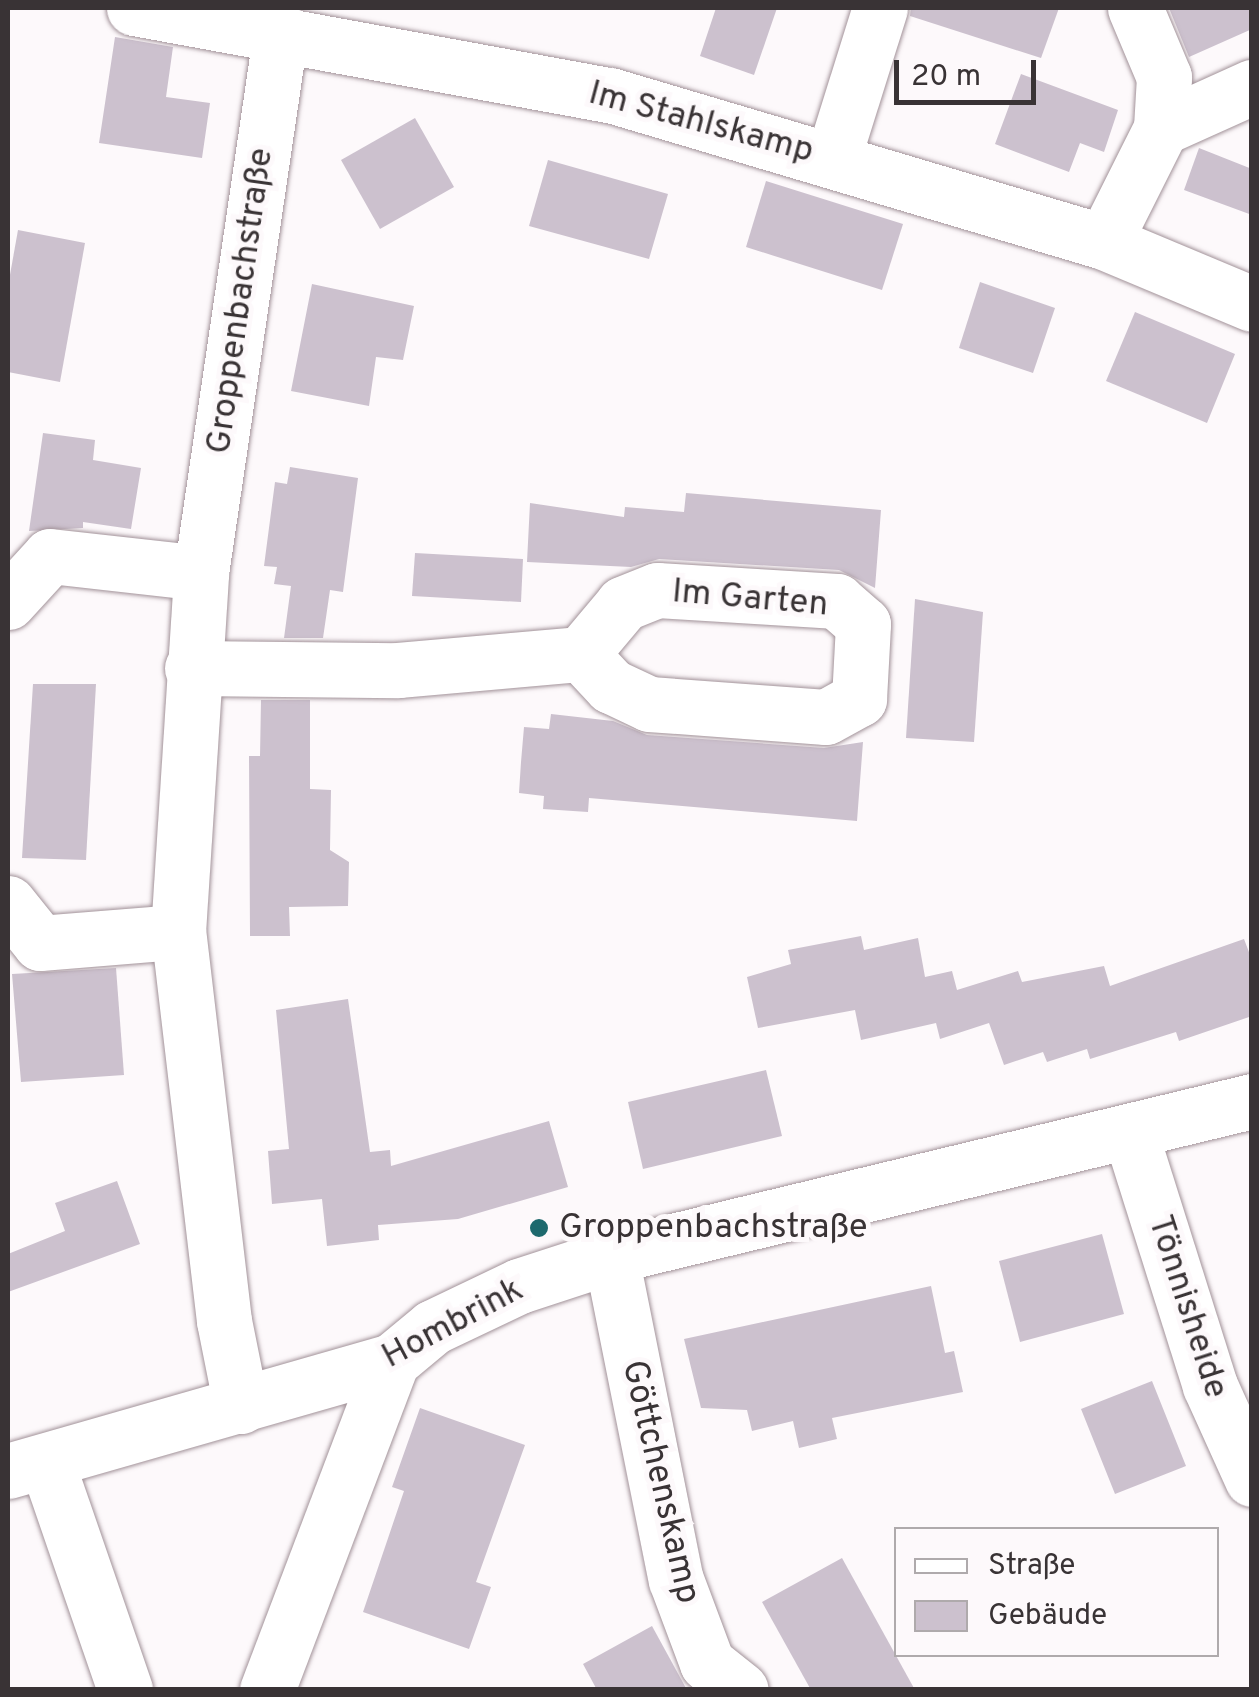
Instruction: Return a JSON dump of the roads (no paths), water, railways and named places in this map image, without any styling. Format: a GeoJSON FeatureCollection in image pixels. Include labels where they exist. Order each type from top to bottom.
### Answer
{"type":"FeatureCollection","features":[{"type":"Feature","properties":{"kind":"street","name":"Im Stahlskamp"},"geometry":{"type":"LineString","coordinates":[[134,8],[281,30],[610,95],[833,158],[1104,242],[1252,304]]}},
{"type":"Feature","properties":{"kind":"street"},"geometry":{"type":"LineString","coordinates":[[833,158],[880,8]]}},
{"type":"Feature","properties":{"kind":"street"},"geometry":{"type":"LineString","coordinates":[[1104,242],[1161,128],[1164,77],[1136,8]]}},
{"type":"Feature","properties":{"kind":"street","name":"Groppenbachstraße"},"geometry":{"type":"LineString","coordinates":[[241,1406],[224,1321],[178,932],[201,573],[281,30]]}},
{"type":"Feature","properties":{"kind":"street"},"geometry":{"type":"LineString","coordinates":[[1161,128],[1252,88]]}},
{"type":"Feature","properties":{"kind":"street"},"geometry":{"type":"LineString","coordinates":[[8,602],[50,556],[201,573]]}},
{"type":"Feature","properties":{"kind":"street","name":"Im Garten"},"geometry":{"type":"LineString","coordinates":[[656,590],[837,601],[863,624],[859,699],[826,717],[648,704],[611,686],[581,654],[623,604],[656,590]]}},
{"type":"Feature","properties":{"kind":"street"},"geometry":{"type":"LineString","coordinates":[[192,668],[398,670],[581,654]]}},
{"type":"Feature","properties":{"kind":"street"},"geometry":{"type":"LineString","coordinates":[[8,903],[40,943],[178,932]]}},
{"type":"Feature","properties":{"kind":"street","name":"Hombrink"},"geometry":{"type":"LineString","coordinates":[[27,1467],[392,1360],[433,1328],[519,1286],[612,1256],[1252,1102]]}},
{"type":"Feature","properties":{"kind":"street","name":"Tönnisheide"},"geometry":{"type":"LineString","coordinates":[[1130,1132],[1210,1386],[1252,1479]]}},
{"type":"Feature","properties":{"kind":"street","name":"Göttchenskamp"},"geometry":{"type":"LineString","coordinates":[[612,1256],[676,1580],[708,1664],[741,1690]]}},
{"type":"Feature","properties":{"kind":"street"},"geometry":{"type":"LineString","coordinates":[[266,1690],[392,1360]]}},
{"type":"Feature","properties":{"kind":"street"},"geometry":{"type":"LineString","coordinates":[[27,1467],[124,1690]]}},
{"type":"Feature","properties":{"kind":"place","name":"Groppenbachstraße"},"geometry":{"type":"Point","coordinates":[539,1228]}}]}
